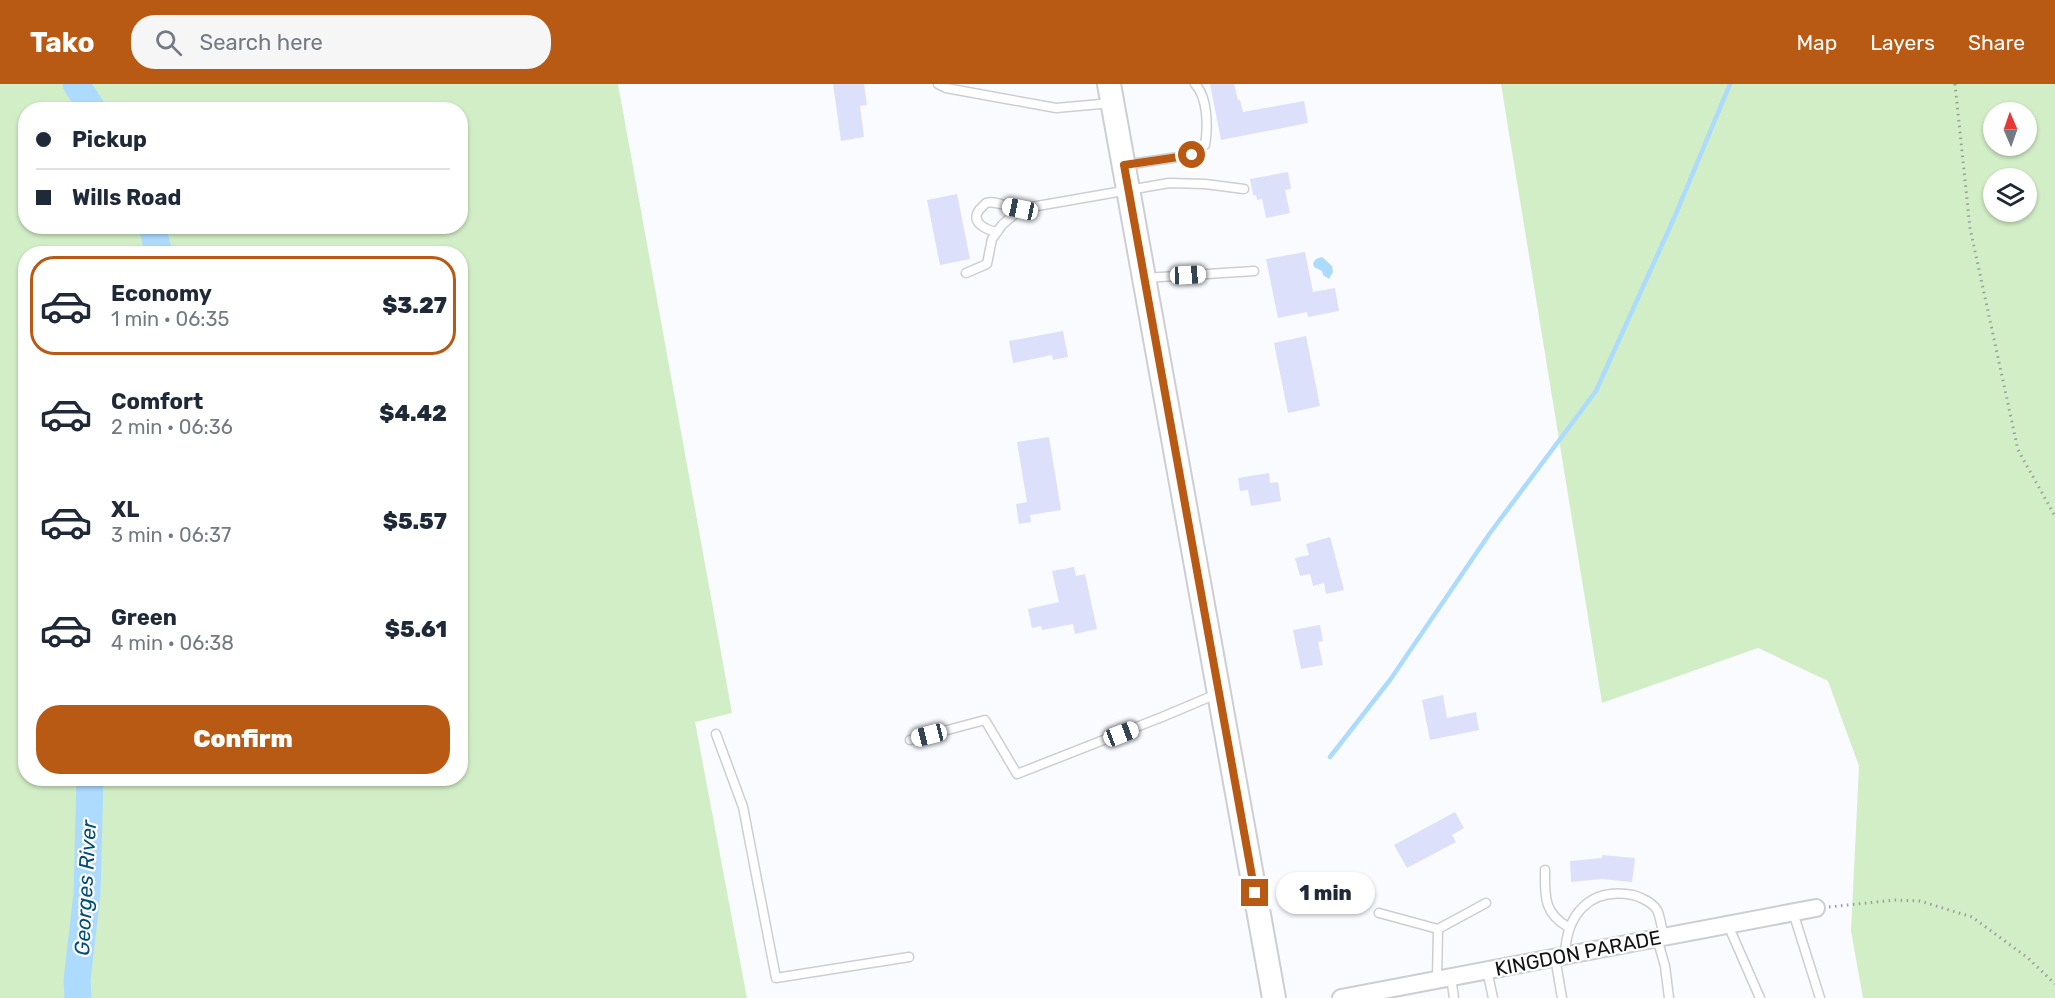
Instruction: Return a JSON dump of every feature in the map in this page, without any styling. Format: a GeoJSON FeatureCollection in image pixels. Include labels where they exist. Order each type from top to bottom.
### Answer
{"type":"FeatureCollection","features":[{"type":"Feature","properties":{"kind":"street"},"geometry":{"type":"LineString","coordinates":[[1111,93],[1274,998]]}},
{"type":"Feature","properties":{"kind":"street","name":"KINGDON PARADE"},"geometry":{"type":"LineString","coordinates":[[1341,998],[1816,908]]}},
{"type":"Feature","properties":{"kind":"lane"},"geometry":{"type":"LineString","coordinates":[[938,84],[957,90],[1056,108],[1111,93]]}},
{"type":"Feature","properties":{"kind":"lane"},"geometry":{"type":"LineString","coordinates":[[1124,165],[1192,155],[1205,145],[1208,132],[1200,90],[1195,84]]}},
{"type":"Feature","properties":{"kind":"lane"},"geometry":{"type":"LineString","coordinates":[[997,232],[980,225],[977,220],[977,213],[987,203],[1020,209],[1184,182],[1244,189]]}},
{"type":"Feature","properties":{"kind":"lane"},"geometry":{"type":"LineString","coordinates":[[966,273],[987,264],[992,239],[1020,209]]}},
{"type":"Feature","properties":{"kind":"lane"},"geometry":{"type":"LineString","coordinates":[[1144,278],[1254,271]]}},
{"type":"Feature","properties":{"kind":"lane"},"geometry":{"type":"LineString","coordinates":[[910,740],[985,720],[1017,774],[1219,693]]}},
{"type":"Feature","properties":{"kind":"lane"},"geometry":{"type":"LineString","coordinates":[[716,734],[743,807],[776,978],[909,957]]}},
{"type":"Feature","properties":{"kind":"lane"},"geometry":{"type":"LineString","coordinates":[[1545,870],[1545,902],[1558,921],[1568,927]]}},
{"type":"Feature","properties":{"kind":"lane"},"geometry":{"type":"LineString","coordinates":[[1562,998],[1560,957],[1568,927],[1589,901],[1604,894],[1619,892],[1638,896],[1658,910],[1669,998]]}},
{"type":"Feature","properties":{"kind":"lane"},"geometry":{"type":"LineString","coordinates":[[1378,913],[1438,929],[1486,903]]}},
{"type":"Feature","properties":{"kind":"lane"},"geometry":{"type":"LineString","coordinates":[[1793,912],[1820,998]]}},
{"type":"Feature","properties":{"kind":"lane"},"geometry":{"type":"LineString","coordinates":[[1728,925],[1760,998]]}},
{"type":"Feature","properties":{"kind":"lane"},"geometry":{"type":"LineString","coordinates":[[1438,929],[1444,978],[1454,998]]}},
{"type":"Feature","properties":{"kind":"lane"},"geometry":{"type":"LineString","coordinates":[[1487,970],[1493,998]]}},
{"type":"Feature","properties":{"kind":"path"},"geometry":{"type":"LineString","coordinates":[[1956,84],[1970,228],[2018,450],[2055,516]]}},
{"type":"Feature","properties":{"kind":"path"},"geometry":{"type":"LineString","coordinates":[[1816,908],[1895,900],[1920,902],[1972,917],[2028,958],[2055,984]]}},
{"type":"Feature","properties":{"kind":"green space"},"geometry":{"type":"Polygon","coordinates":[[[0,84],[618,84],[732,713],[695,722],[747,998],[0,998],[0,84]]]}},
{"type":"Feature","properties":{"kind":"green space"},"geometry":{"type":"Polygon","coordinates":[[[1501,84],[2055,84],[2055,998],[1863,998],[1851,931],[1859,766],[1828,681],[1758,648],[1602,703],[1501,84]]]}},
{"type":"Feature","properties":{"kind":"water"},"geometry":{"type":"Polygon","coordinates":[[[1322,257],[1332,266],[1333,272],[1329,279],[1323,275],[1322,271],[1314,267],[1313,263],[1316,259],[1322,257]]]}},
{"type":"Feature","properties":{"kind":"building"},"geometry":{"type":"Polygon","coordinates":[[[833,84],[864,84],[867,105],[860,106],[864,137],[841,141],[833,84]]]}},
{"type":"Feature","properties":{"kind":"building"},"geometry":{"type":"Polygon","coordinates":[[[1210,84],[1234,84],[1243,112],[1304,101],[1308,123],[1221,140],[1210,84]]]}},
{"type":"Feature","properties":{"kind":"building"},"geometry":{"type":"Polygon","coordinates":[[[1288,172],[1291,189],[1285,190],[1290,213],[1266,218],[1262,199],[1257,200],[1256,195],[1253,195],[1250,179],[1288,172]]]}},
{"type":"Feature","properties":{"kind":"building"},"geometry":{"type":"Polygon","coordinates":[[[957,194],[970,259],[940,265],[927,200],[957,194]]]}},
{"type":"Feature","properties":{"kind":"building"},"geometry":{"type":"Polygon","coordinates":[[[1305,252],[1313,292],[1335,288],[1339,311],[1308,317],[1307,312],[1278,318],[1266,259],[1305,252]]]}},
{"type":"Feature","properties":{"kind":"building"},"geometry":{"type":"Polygon","coordinates":[[[1063,331],[1068,357],[1053,360],[1052,355],[1013,363],[1009,341],[1063,331]]]}},
{"type":"Feature","properties":{"kind":"building"},"geometry":{"type":"Polygon","coordinates":[[[1306,336],[1320,406],[1288,413],[1274,343],[1306,336]]]}},
{"type":"Feature","properties":{"kind":"building"},"geometry":{"type":"Polygon","coordinates":[[[1049,437],[1061,510],[1030,515],[1031,522],[1019,524],[1016,504],[1027,502],[1017,442],[1049,437]]]}},
{"type":"Feature","properties":{"kind":"building"},"geometry":{"type":"Polygon","coordinates":[[[1269,473],[1270,483],[1278,482],[1281,501],[1251,506],[1248,490],[1240,491],[1238,478],[1269,473]]]}},
{"type":"Feature","properties":{"kind":"building"},"geometry":{"type":"Polygon","coordinates":[[[1330,537],[1344,590],[1326,594],[1324,583],[1313,586],[1310,574],[1300,576],[1295,558],[1309,555],[1306,544],[1330,537]]]}},
{"type":"Feature","properties":{"kind":"building"},"geometry":{"type":"Polygon","coordinates":[[[1074,567],[1076,576],[1085,574],[1097,629],[1075,634],[1073,624],[1042,630],[1041,626],[1032,628],[1028,609],[1059,602],[1052,571],[1074,567]]]}},
{"type":"Feature","properties":{"kind":"building"},"geometry":{"type":"Polygon","coordinates":[[[1320,625],[1323,641],[1318,642],[1323,665],[1301,669],[1293,630],[1320,625]]]}},
{"type":"Feature","properties":{"kind":"building"},"geometry":{"type":"Polygon","coordinates":[[[1443,695],[1447,718],[1476,712],[1479,730],[1430,740],[1422,700],[1443,695]]]}},
{"type":"Feature","properties":{"kind":"building"},"geometry":{"type":"Polygon","coordinates":[[[1455,812],[1464,828],[1452,835],[1456,842],[1407,868],[1394,845],[1455,812]]]}},
{"type":"Feature","properties":{"kind":"building"},"geometry":{"type":"Polygon","coordinates":[[[1602,855],[1635,858],[1632,882],[1601,879],[1571,882],[1570,861],[1602,858],[1602,855]]]}},
{"type":"Feature","properties":{"kind":"waterway","name":"Georges River"},"geometry":{"type":"LineString","coordinates":[[76,84],[88,102]]}},
{"type":"Feature","properties":{"kind":"waterway"},"geometry":{"type":"LineString","coordinates":[[1330,757],[1390,680],[1490,533],[1596,391],[1675,216],[1730,84]]}},
{"type":"Feature","properties":{"kind":"waterway","name":"Georges River"},"geometry":{"type":"LineString","coordinates":[[154,234],[157,246]]}},
{"type":"Feature","properties":{"kind":"waterway","name":"Georges River"},"geometry":{"type":"LineString","coordinates":[[78,998],[77,980],[87,894],[90,786]]}},
{"type":"Feature","properties":{"kind":"route"},"geometry":{"type":"LineString","coordinates":[[1192,155],[1124,165],[1255,893]]}}]}
